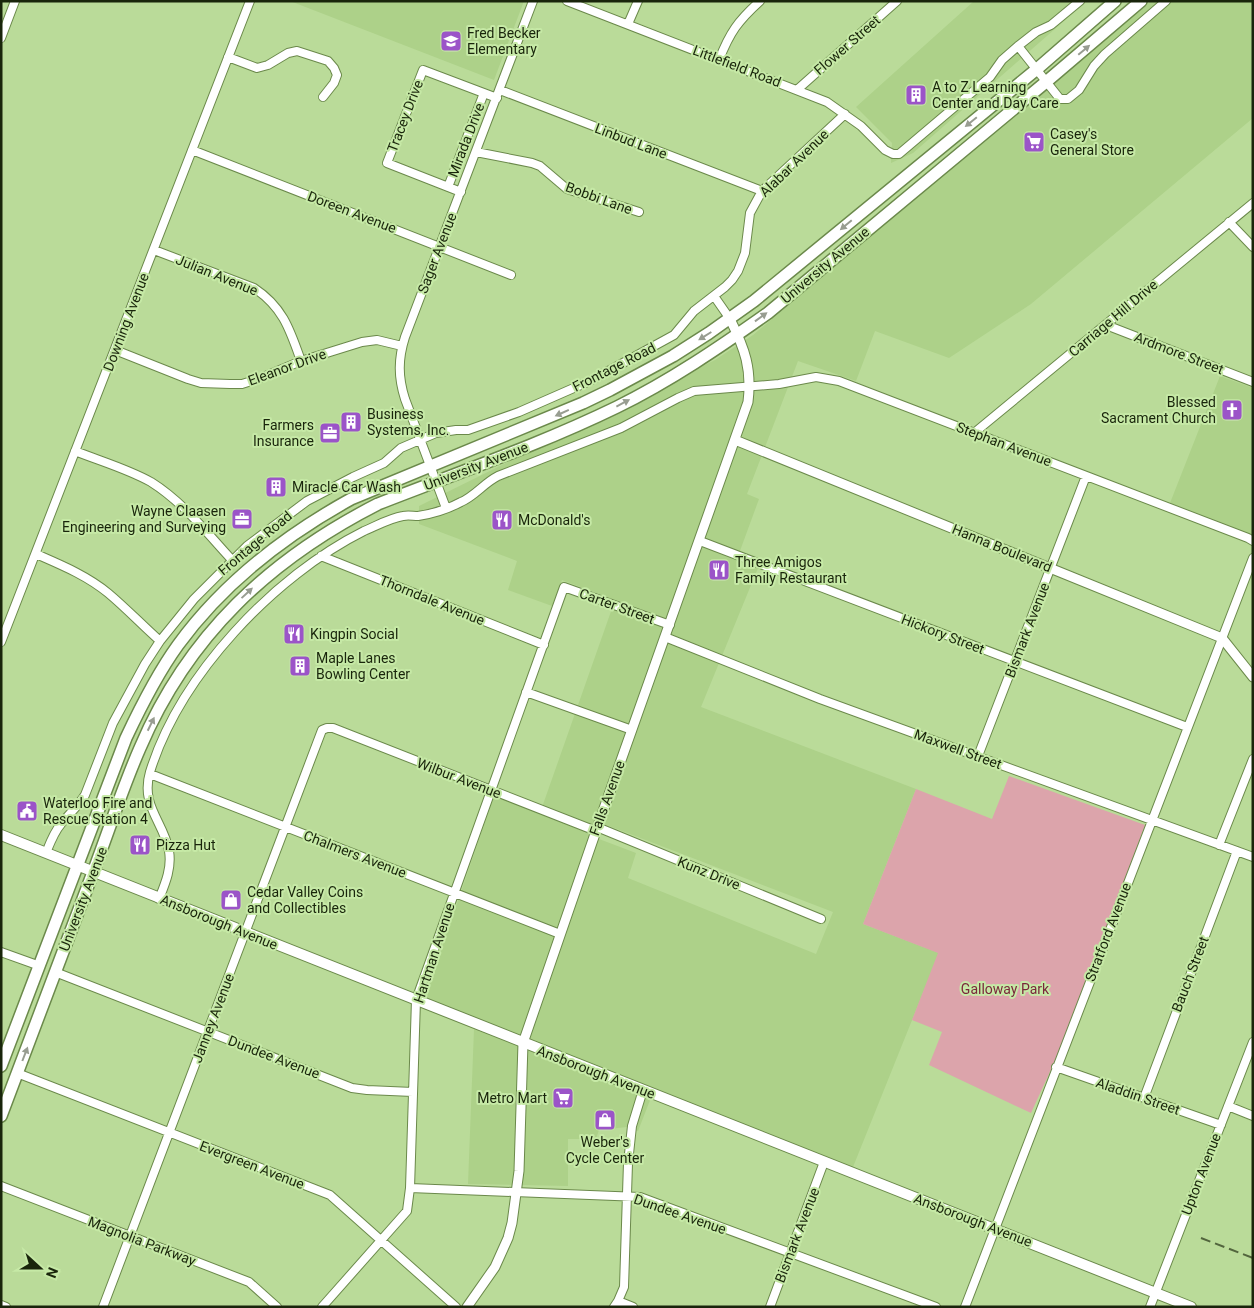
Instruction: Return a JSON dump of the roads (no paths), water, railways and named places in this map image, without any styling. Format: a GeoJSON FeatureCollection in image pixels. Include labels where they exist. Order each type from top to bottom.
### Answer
{"type":"FeatureCollection","features":[{"type":"Feature","properties":{"kind":"main road","name":"University Avenue"},"geometry":{"type":"LineString","coordinates":[[1,1066],[126,738],[138,712],[178,646],[233,582],[279,543],[344,503],[369,490],[430,468],[554,416],[610,390],[672,356],[730,319],[1037,69],[1114,1]]}},
{"type":"Feature","properties":{"kind":"main road","name":"University Avenue"},"geometry":{"type":"LineString","coordinates":[[1,1116],[140,748],[161,705],[188,662],[224,617],[254,587],[292,555],[354,516],[378,504],[558,434],[618,406],[683,370],[738,334],[774,307],[1141,1]]}},
{"type":"Feature","properties":{"kind":"main road","name":"Ansborough Avenue"},"geometry":{"type":"LineString","coordinates":[[1,835],[1191,1307]]}},
{"type":"Feature","properties":{"kind":"street"},"geometry":{"type":"LineString","coordinates":[[1,38],[16,1]]}},
{"type":"Feature","properties":{"kind":"street","name":"Downing Avenue"},"geometry":{"type":"LineString","coordinates":[[1,642],[250,1]]}},
{"type":"Feature","properties":{"kind":"street","name":"Sager Avenue"},"geometry":{"type":"LineString","coordinates":[[446,508],[400,381],[399,370],[402,346],[533,1]]}},
{"type":"Feature","properties":{"kind":"street","name":"Littlefield Road"},"geometry":{"type":"LineString","coordinates":[[567,1],[798,89],[827,102],[875,138],[885,150],[893,154],[898,154],[905,150],[990,77],[1002,60],[1018,46]]}},
{"type":"Feature","properties":{"kind":"street"},"geometry":{"type":"LineString","coordinates":[[628,24],[638,1]]}},
{"type":"Feature","properties":{"kind":"street"},"geometry":{"type":"LineString","coordinates":[[719,60],[726,41],[737,23],[760,1]]}},
{"type":"Feature","properties":{"kind":"street","name":"Flower Street"},"geometry":{"type":"LineString","coordinates":[[798,89],[897,1]]}},
{"type":"Feature","properties":{"kind":"street"},"geometry":{"type":"LineString","coordinates":[[1080,1],[1051,25],[1036,32],[1018,46],[1060,99],[1068,99],[1079,90],[1104,54],[1166,1]]}},
{"type":"Feature","properties":{"kind":"street"},"geometry":{"type":"LineString","coordinates":[[228,57],[257,68],[268,65],[288,53],[297,51],[328,62],[334,68],[337,75],[334,83],[323,97]]}},
{"type":"Feature","properties":{"kind":"street","name":"Tracey Drive"},"geometry":{"type":"LineString","coordinates":[[448,187],[387,163],[423,70],[484,93]]}},
{"type":"Feature","properties":{"kind":"street","name":"Linbud Lane"},"geometry":{"type":"LineString","coordinates":[[500,90],[762,191]]}},
{"type":"Feature","properties":{"kind":"street"},"geometry":{"type":"LineString","coordinates":[[484,93],[497,98]]}},
{"type":"Feature","properties":{"kind":"street","name":"Mirada Drive"},"geometry":{"type":"LineString","coordinates":[[448,187],[484,93]]}},
{"type":"Feature","properties":{"kind":"street","name":"Alabar Avenue"},"geometry":{"type":"LineString","coordinates":[[714,296],[732,280],[743,262],[750,213],[762,191],[845,114]]}},
{"type":"Feature","properties":{"kind":"street","name":"Doreen Avenue"},"geometry":{"type":"LineString","coordinates":[[192,150],[512,275]]}},
{"type":"Feature","properties":{"kind":"street","name":"Bobbi Lane"},"geometry":{"type":"LineString","coordinates":[[476,152],[532,163],[540,166],[567,189],[639,212]]}},
{"type":"Feature","properties":{"kind":"street"},"geometry":{"type":"LineString","coordinates":[[448,187],[461,192]]}},
{"type":"Feature","properties":{"kind":"street","name":"Carriage Hill Drive"},"geometry":{"type":"LineString","coordinates":[[974,433],[1253,203]]}},
{"type":"Feature","properties":{"kind":"street"},"geometry":{"type":"LineString","coordinates":[[1230,222],[1253,247]]}},
{"type":"Feature","properties":{"kind":"street","name":"Julian Avenue"},"geometry":{"type":"LineString","coordinates":[[154,250],[254,288],[267,296],[277,307],[290,331],[301,361]]}},
{"type":"Feature","properties":{"kind":"street","name":"Falls Avenue"},"geometry":{"type":"LineString","coordinates":[[467,1307],[487,1280],[502,1253],[512,1223],[518,1192],[523,1043],[596,829],[666,637],[748,402],[750,388],[748,361],[738,334],[714,296]]}},
{"type":"Feature","properties":{"kind":"street","name":"Frontage Road"},"geometry":{"type":"LineString","coordinates":[[46,853],[61,824],[79,805],[85,795],[113,723],[129,691],[160,641],[194,599],[232,560],[266,531],[307,501],[384,463],[402,448],[436,433],[480,427],[592,380],[674,335],[694,311],[714,296]]}},
{"type":"Feature","properties":{"kind":"street","name":"Ardmore Street"},"geometry":{"type":"LineString","coordinates":[[1106,325],[1253,382]]}},
{"type":"Feature","properties":{"kind":"street","name":"Eleanor Drive"},"geometry":{"type":"LineString","coordinates":[[114,350],[188,379],[215,384],[242,384],[301,361],[370,340],[385,340],[402,346]]}},
{"type":"Feature","properties":{"kind":"street","name":"Stephan Avenue"},"geometry":{"type":"LineString","coordinates":[[750,388],[804,378],[828,378],[839,381],[1248,538],[1253,542]]}},
{"type":"Feature","properties":{"kind":"street"},"geometry":{"type":"LineString","coordinates":[[159,899],[168,875],[170,859],[166,841],[151,806],[148,787],[150,774],[173,720],[198,678],[240,626],[276,590],[321,556],[363,532],[404,515],[426,515],[446,508],[470,497],[498,476],[621,428],[686,394],[705,389],[750,388]]}},
{"type":"Feature","properties":{"kind":"street","name":"Hanna Boulevard"},"geometry":{"type":"LineString","coordinates":[[736,440],[1222,638],[1253,677]]}},
{"type":"Feature","properties":{"kind":"street"},"geometry":{"type":"LineString","coordinates":[[75,451],[138,475],[162,490],[184,509],[232,560]]}},
{"type":"Feature","properties":{"kind":"street","name":"Bismark Avenue"},"geometry":{"type":"LineString","coordinates":[[978,756],[1086,476]]}},
{"type":"Feature","properties":{"kind":"street","name":"Hickory Street"},"geometry":{"type":"LineString","coordinates":[[700,540],[1187,727]]}},
{"type":"Feature","properties":{"kind":"street"},"geometry":{"type":"LineString","coordinates":[[36,554],[67,567],[95,583],[160,641]]}},
{"type":"Feature","properties":{"kind":"street","name":"Thorndale Avenue"},"geometry":{"type":"LineString","coordinates":[[321,556],[544,645]]}},
{"type":"Feature","properties":{"kind":"street","name":"Stratford Avenue"},"geometry":{"type":"LineString","coordinates":[[965,1307],[1253,558]]}},
{"type":"Feature","properties":{"kind":"street","name":"Carter Street"},"geometry":{"type":"LineString","coordinates":[[564,587],[670,625]]}},
{"type":"Feature","properties":{"kind":"street","name":"Hartman Avenue"},"geometry":{"type":"LineString","coordinates":[[322,1307],[407,1211],[410,1188],[416,1000],[564,587]]}},
{"type":"Feature","properties":{"kind":"street","name":"Maxwell Street"},"geometry":{"type":"LineString","coordinates":[[666,637],[816,698],[1253,857]]}},
{"type":"Feature","properties":{"kind":"street"},"geometry":{"type":"LineString","coordinates":[[526,692],[632,730]]}},
{"type":"Feature","properties":{"kind":"street","name":"Wilbur Avenue"},"geometry":{"type":"LineString","coordinates":[[322,730],[333,728],[491,791],[596,829]]}},
{"type":"Feature","properties":{"kind":"street","name":"Janney Avenue"},"geometry":{"type":"LineString","coordinates":[[103,1307],[322,730]]}},
{"type":"Feature","properties":{"kind":"street"},"geometry":{"type":"LineString","coordinates":[[1219,845],[1253,759]]}},
{"type":"Feature","properties":{"kind":"street","name":"Chalmers Avenue"},"geometry":{"type":"LineString","coordinates":[[150,774],[560,934]]}},
{"type":"Feature","properties":{"kind":"street","name":"Kunz Drive"},"geometry":{"type":"LineString","coordinates":[[596,829],[821,919]]}},
{"type":"Feature","properties":{"kind":"street","name":"Bauch Street"},"geometry":{"type":"LineString","coordinates":[[1144,1098],[1237,851]]}},
{"type":"Feature","properties":{"kind":"street"},"geometry":{"type":"LineString","coordinates":[[1,952],[40,966]]}},
{"type":"Feature","properties":{"kind":"street","name":"Dundee Avenue"},"geometry":{"type":"LineString","coordinates":[[55,972],[352,1088],[413,1092]]}},
{"type":"Feature","properties":{"kind":"street","name":"Upton Avenue"},"geometry":{"type":"LineString","coordinates":[[1150,1307],[1253,1042]]}},
{"type":"Feature","properties":{"kind":"street","name":"Aladdin Street"},"geometry":{"type":"LineString","coordinates":[[1056,1067],[1221,1125]]}},
{"type":"Feature","properties":{"kind":"street","name":"Evergreen Avenue"},"geometry":{"type":"LineString","coordinates":[[17,1073],[330,1195],[456,1307]]}},
{"type":"Feature","properties":{"kind":"street"},"geometry":{"type":"LineString","coordinates":[[633,1307],[616,1304],[624,1287],[627,1196],[632,1126],[643,1090]]}},
{"type":"Feature","properties":{"kind":"street"},"geometry":{"type":"LineString","coordinates":[[1228,1106],[1253,1116]]}},
{"type":"Feature","properties":{"kind":"street","name":"Bismark Avenue"},"geometry":{"type":"LineString","coordinates":[[770,1307],[824,1162]]}},
{"type":"Feature","properties":{"kind":"street","name":"Magnolia Parkway"},"geometry":{"type":"LineString","coordinates":[[1,1186],[249,1282],[277,1307]]}},
{"type":"Feature","properties":{"kind":"street","name":"Dundee Avenue"},"geometry":{"type":"LineString","coordinates":[[410,1188],[640,1197],[936,1307]]}},
{"type":"Feature","properties":{"kind":"street"},"geometry":{"type":"LineString","coordinates":[[1,1305],[6,1307]]}},
{"type":"Feature","properties":{"kind":"railway"},"geometry":{"type":"LineString","coordinates":[[1201,1238],[1253,1258]]}},
{"type":"Feature","properties":{"kind":"place","name":"Fred Becker Elementary"},"geometry":{"type":"Point","coordinates":[451,41]}},
{"type":"Feature","properties":{"kind":"place","name":"A to Z Learning Center and Day Care"},"geometry":{"type":"Point","coordinates":[916,95]}},
{"type":"Feature","properties":{"kind":"place","name":"Casey's General Store"},"geometry":{"type":"Point","coordinates":[1034,142]}},
{"type":"Feature","properties":{"kind":"place","name":"Blessed Sacrament Church"},"geometry":{"type":"Point","coordinates":[1232,410]}},
{"type":"Feature","properties":{"kind":"place","name":"Business Systems, Inc."},"geometry":{"type":"Point","coordinates":[351,422]}},
{"type":"Feature","properties":{"kind":"place","name":"Farmers Insurance"},"geometry":{"type":"Point","coordinates":[330,433]}},
{"type":"Feature","properties":{"kind":"place","name":"Miracle Car Wash"},"geometry":{"type":"Point","coordinates":[276,487]}},
{"type":"Feature","properties":{"kind":"place","name":"Wayne Claasen Engineering and Surveying"},"geometry":{"type":"Point","coordinates":[242,519]}},
{"type":"Feature","properties":{"kind":"place","name":"McDonald's"},"geometry":{"type":"Point","coordinates":[502,520]}},
{"type":"Feature","properties":{"kind":"place","name":"Three Amigos Family Restaurant"},"geometry":{"type":"Point","coordinates":[719,570]}},
{"type":"Feature","properties":{"kind":"place","name":"Kingpin Social"},"geometry":{"type":"Point","coordinates":[294,634]}},
{"type":"Feature","properties":{"kind":"place","name":"Maple Lanes Bowling Center"},"geometry":{"type":"Point","coordinates":[300,666]}},
{"type":"Feature","properties":{"kind":"place","name":"Waterloo Fire and Rescue Station 4"},"geometry":{"type":"Point","coordinates":[27,811]}},
{"type":"Feature","properties":{"kind":"place","name":"Pizza Hut"},"geometry":{"type":"Point","coordinates":[140,845]}},
{"type":"Feature","properties":{"kind":"place","name":"Cedar Valley Coins and Collectibles"},"geometry":{"type":"Point","coordinates":[231,900]}},
{"type":"Feature","properties":{"kind":"place","name":"Metro Mart"},"geometry":{"type":"Point","coordinates":[563,1098]}},
{"type":"Feature","properties":{"kind":"place","name":"Weber's Cycle Center"},"geometry":{"type":"Point","coordinates":[605,1120]}},
{"type":"Feature","properties":{"kind":"park label","name":"Galloway Park"},"geometry":{"type":"Point","coordinates":[1005,989]}}]}
